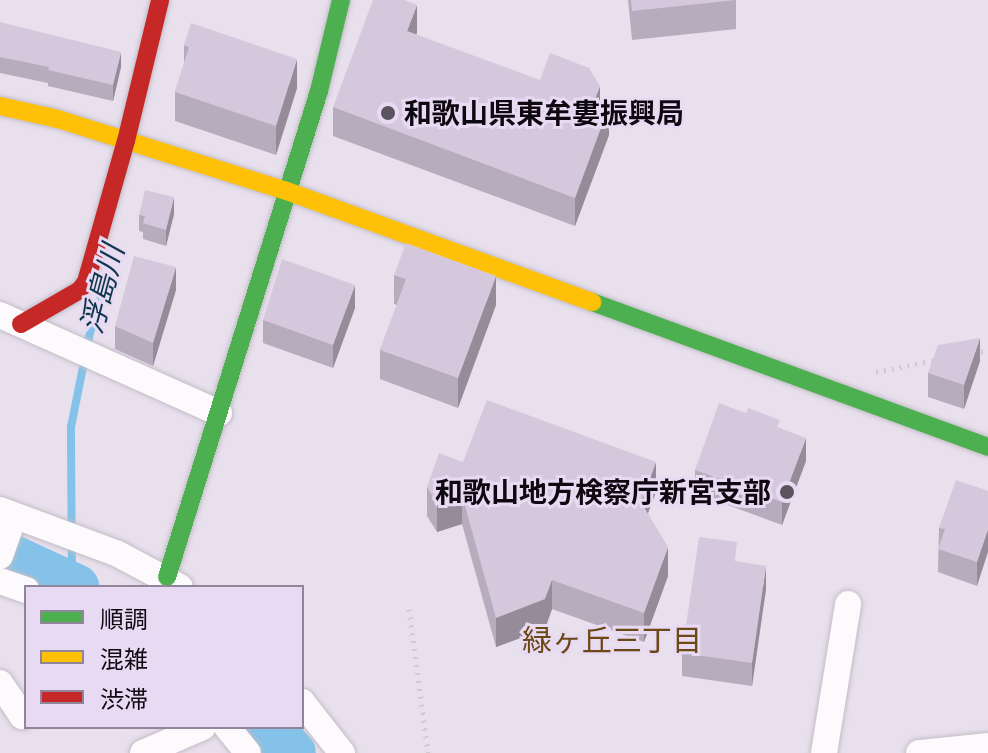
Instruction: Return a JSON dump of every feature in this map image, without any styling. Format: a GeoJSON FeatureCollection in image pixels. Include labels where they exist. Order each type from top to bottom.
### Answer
{"type":"FeatureCollection","features":[{"type":"Feature","properties":{"kind":"street"},"geometry":{"type":"LineString","coordinates":[[10,320],[80,290],[86,282],[126,141],[160,0]]}},
{"type":"Feature","properties":{"kind":"street"},"geometry":{"type":"LineString","coordinates":[[0,556],[8,519],[118,554],[173,582],[219,413],[319,91],[341,0]]}},
{"type":"Feature","properties":{"kind":"street"},"geometry":{"type":"LineString","coordinates":[[0,106],[58,119],[287,191],[988,447]]}},
{"type":"Feature","properties":{"kind":"street"},"geometry":{"type":"LineString","coordinates":[[10,320],[219,413]]}},
{"type":"Feature","properties":{"kind":"street"},"geometry":{"type":"LineString","coordinates":[[0,581],[24,589]]}},
{"type":"Feature","properties":{"kind":"street"},"geometry":{"type":"LineString","coordinates":[[824,753],[848,604]]}},
{"type":"Feature","properties":{"kind":"street"},"geometry":{"type":"LineString","coordinates":[[0,683],[22,716],[24,714]]}},
{"type":"Feature","properties":{"kind":"street"},"geometry":{"type":"LineString","coordinates":[[304,705],[342,753]]}},
{"type":"Feature","properties":{"kind":"street"},"geometry":{"type":"LineString","coordinates":[[143,753],[198,729]]}},
{"type":"Feature","properties":{"kind":"street"},"geometry":{"type":"LineString","coordinates":[[229,729],[248,753]]}},
{"type":"Feature","properties":{"kind":"street"},"geometry":{"type":"LineString","coordinates":[[919,753],[988,746]]}},
{"type":"Feature","properties":{"kind":"path"},"geometry":{"type":"LineString","coordinates":[[960,356],[988,350]]}},
{"type":"Feature","properties":{"kind":"path"},"geometry":{"type":"LineString","coordinates":[[866,403],[876,371],[946,358]]}},
{"type":"Feature","properties":{"kind":"path"},"geometry":{"type":"LineString","coordinates":[[409,609],[428,753]]}},
{"type":"Feature","properties":{"kind":"building"},"geometry":{"type":"Polygon","coordinates":[[[373,0],[405,0],[417,5],[407,31],[540,80],[550,53],[589,68],[600,86],[594,101],[609,106],[575,198],[333,107],[373,0]]]}},
{"type":"Feature","properties":{"kind":"building"},"geometry":{"type":"Polygon","coordinates":[[[631,0],[736,0],[632,11],[631,0]]]}},
{"type":"Feature","properties":{"kind":"building"},"geometry":{"type":"Polygon","coordinates":[[[0,22],[121,52],[113,85],[0,57],[0,22]]]}},
{"type":"Feature","properties":{"kind":"building"},"geometry":{"type":"Polygon","coordinates":[[[191,23],[297,59],[276,126],[175,92],[189,47],[184,45],[191,23]]]}},
{"type":"Feature","properties":{"kind":"building"},"geometry":{"type":"Polygon","coordinates":[[[145,190],[174,197],[166,230],[143,223],[145,216],[139,215],[145,190]]]}},
{"type":"Feature","properties":{"kind":"building"},"geometry":{"type":"Polygon","coordinates":[[[406,243],[496,276],[458,378],[380,350],[406,279],[394,275],[406,243]]]}},
{"type":"Feature","properties":{"kind":"building"},"geometry":{"type":"Polygon","coordinates":[[[134,256],[176,267],[153,343],[115,326],[134,256]]]}},
{"type":"Feature","properties":{"kind":"building"},"geometry":{"type":"Polygon","coordinates":[[[282,259],[355,285],[333,345],[263,320],[282,259]]]}},
{"type":"Feature","properties":{"kind":"building"},"geometry":{"type":"Polygon","coordinates":[[[980,338],[964,385],[928,373],[938,345],[980,338]]]}},
{"type":"Feature","properties":{"kind":"building"},"geometry":{"type":"Polygon","coordinates":[[[487,400],[656,462],[641,502],[668,547],[644,613],[552,580],[545,599],[496,618],[462,495],[437,503],[427,487],[439,453],[463,462],[487,400]]]}},
{"type":"Feature","properties":{"kind":"building"},"geometry":{"type":"Polygon","coordinates":[[[719,403],[746,413],[748,408],[780,420],[777,427],[806,438],[782,502],[695,470],[719,403]]]}},
{"type":"Feature","properties":{"kind":"building"},"geometry":{"type":"Polygon","coordinates":[[[956,480],[988,491],[988,529],[977,562],[938,549],[945,529],[939,528],[956,480]]]}},
{"type":"Feature","properties":{"kind":"building"},"geometry":{"type":"Polygon","coordinates":[[[699,537],[737,542],[735,561],[766,566],[752,663],[682,653],[699,537]]]}},
{"type":"Feature","properties":{"kind":"waterway","name":"浮島川"},"geometry":{"type":"LineString","coordinates":[[72,585],[71,427],[89,337],[104,283]]}},
{"type":"Feature","properties":{"kind":"waterway"},"geometry":{"type":"LineString","coordinates":[[0,552],[72,585]]}},
{"type":"Feature","properties":{"kind":"waterway"},"geometry":{"type":"LineString","coordinates":[[271,729],[293,753]]}},
{"type":"Feature","properties":{"kind":"traffic: fast"},"geometry":{"type":"LineString","coordinates":[[167,577],[319,91],[341,0]]}},
{"type":"Feature","properties":{"kind":"traffic: fast"},"geometry":{"type":"LineString","coordinates":[[592,302],[988,447]]}},
{"type":"Feature","properties":{"kind":"traffic: slow"},"geometry":{"type":"LineString","coordinates":[[0,106],[58,119],[287,191],[592,302]]}},
{"type":"Feature","properties":{"kind":"traffic: jam"},"geometry":{"type":"LineString","coordinates":[[21,324],[80,290],[86,282],[126,141],[160,0]]}},
{"type":"Feature","properties":{"kind":"place","name":"和歌山県東牟婁振興局"},"geometry":{"type":"Point","coordinates":[388,113]}},
{"type":"Feature","properties":{"kind":"place","name":"和歌山地方検察庁新宮支部"},"geometry":{"type":"Point","coordinates":[787,492]}},
{"type":"Feature","properties":{"kind":"district","name":"緑ヶ丘三丁目"},"geometry":{"type":"Point","coordinates":[612,640]}}]}
